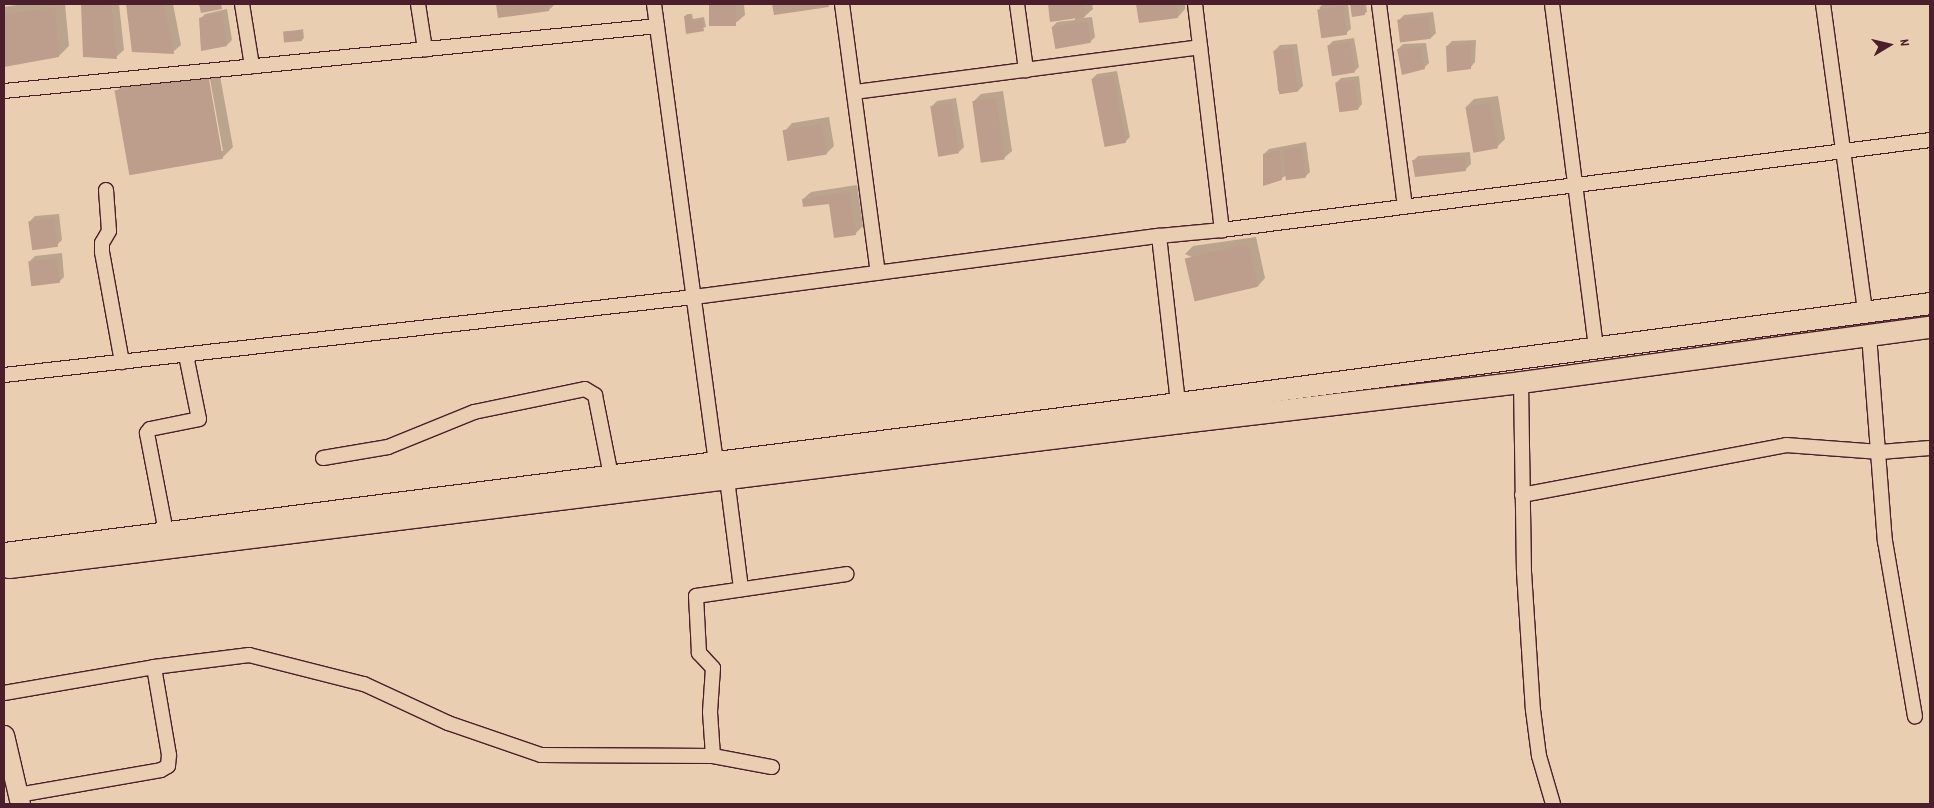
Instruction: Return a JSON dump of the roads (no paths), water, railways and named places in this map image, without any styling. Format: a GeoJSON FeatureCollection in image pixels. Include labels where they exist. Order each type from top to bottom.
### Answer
{"type":"FeatureCollection","features":[{"type":"Feature","properties":{"kind":"main road"},"geometry":{"type":"LineString","coordinates":[[4,565],[9,567],[721,471],[1180,412],[1596,347],[1930,303]]}},
{"type":"Feature","properties":{"kind":"main road"},"geometry":{"type":"LineString","coordinates":[[1180,412],[1521,382],[1930,327]]}},
{"type":"Feature","properties":{"kind":"main road"},"geometry":{"type":"LineString","coordinates":[[4,553],[611,476],[721,471]]}},
{"type":"Feature","properties":{"kind":"street"},"geometry":{"type":"LineString","coordinates":[[242,4],[252,66]]}},
{"type":"Feature","properties":{"kind":"street"},"geometry":{"type":"LineString","coordinates":[[418,4],[424,49]]}},
{"type":"Feature","properties":{"kind":"street"},"geometry":{"type":"LineString","coordinates":[[654,4],[694,297],[741,589]]}},
{"type":"Feature","properties":{"kind":"street"},"geometry":{"type":"LineString","coordinates":[[842,4],[878,273]]}},
{"type":"Feature","properties":{"kind":"street"},"geometry":{"type":"LineString","coordinates":[[1017,4],[1026,70]]}},
{"type":"Feature","properties":{"kind":"street"},"geometry":{"type":"LineString","coordinates":[[1195,4],[1222,230]]}},
{"type":"Feature","properties":{"kind":"street"},"geometry":{"type":"LineString","coordinates":[[1379,4],[1405,206]]}},
{"type":"Feature","properties":{"kind":"street"},"geometry":{"type":"LineString","coordinates":[[1552,4],[1596,347]]}},
{"type":"Feature","properties":{"kind":"street"},"geometry":{"type":"LineString","coordinates":[[1823,4],[1842,151],[1866,311]]}},
{"type":"Feature","properties":{"kind":"street"},"geometry":{"type":"LineString","coordinates":[[4,92],[657,26]]}},
{"type":"Feature","properties":{"kind":"street"},"geometry":{"type":"LineString","coordinates":[[855,92],[1200,46]]}},
{"type":"Feature","properties":{"kind":"street"},"geometry":{"type":"LineString","coordinates":[[4,375],[694,297],[1159,236],[1222,230],[1930,140]]}},
{"type":"Feature","properties":{"kind":"street"},"geometry":{"type":"LineString","coordinates":[[106,190],[109,231],[102,243],[102,252],[122,362]]}},
{"type":"Feature","properties":{"kind":"street"},"geometry":{"type":"LineString","coordinates":[[1159,236],[1180,412]]}},
{"type":"Feature","properties":{"kind":"street"},"geometry":{"type":"LineString","coordinates":[[1869,335],[1880,452],[1885,541],[1916,716]]}},
{"type":"Feature","properties":{"kind":"street"},"geometry":{"type":"LineString","coordinates":[[166,532],[147,433],[150,429],[199,419],[186,355]]}},
{"type":"Feature","properties":{"kind":"street"},"geometry":{"type":"LineString","coordinates":[[1521,382],[1524,572],[1533,710],[1539,756],[1553,804]]}},
{"type":"Feature","properties":{"kind":"street"},"geometry":{"type":"LineString","coordinates":[[323,458],[388,448],[474,412],[585,389],[595,395],[611,476]]}},
{"type":"Feature","properties":{"kind":"street"},"geometry":{"type":"LineString","coordinates":[[1522,495],[1786,445],[1880,452],[1930,448]]}},
{"type":"Feature","properties":{"kind":"street"},"geometry":{"type":"LineString","coordinates":[[713,756],[710,712],[713,668],[699,653],[696,596],[846,574]]}},
{"type":"Feature","properties":{"kind":"street"},"geometry":{"type":"LineString","coordinates":[[4,693],[154,667],[249,655],[364,684],[448,723],[541,755],[713,756],[772,767]]}},
{"type":"Feature","properties":{"kind":"street"},"geometry":{"type":"LineString","coordinates":[[4,736],[19,800],[161,770],[168,766],[169,755],[154,667]]}}]}
